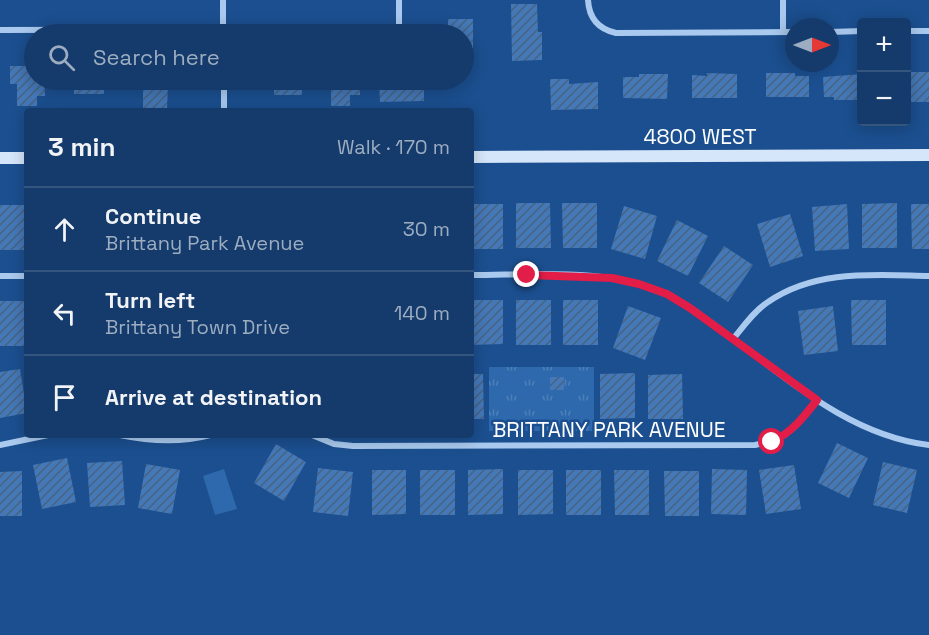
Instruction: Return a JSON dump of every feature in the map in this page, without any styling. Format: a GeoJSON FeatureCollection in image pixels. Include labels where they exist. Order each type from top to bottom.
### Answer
{"type":"FeatureCollection","features":[{"type":"Feature","properties":{"kind":"main road","name":"4800 WEST"},"geometry":{"type":"LineString","coordinates":[[474,157],[929,155]]}},
{"type":"Feature","properties":{"kind":"main road"},"geometry":{"type":"LineString","coordinates":[[0,158],[24,158]]}},
{"type":"Feature","properties":{"kind":"street"},"geometry":{"type":"LineString","coordinates":[[223,0],[223,24]]}},
{"type":"Feature","properties":{"kind":"street"},"geometry":{"type":"LineString","coordinates":[[399,0],[399,24]]}},
{"type":"Feature","properties":{"kind":"street"},"geometry":{"type":"LineString","coordinates":[[588,0],[590,13],[596,23],[616,33],[783,32],[783,0]]}},
{"type":"Feature","properties":{"kind":"street"},"geometry":{"type":"LineString","coordinates":[[0,30],[24,30]]}},
{"type":"Feature","properties":{"kind":"street"},"geometry":{"type":"LineString","coordinates":[[911,31],[929,31]]}},
{"type":"Feature","properties":{"kind":"street"},"geometry":{"type":"LineString","coordinates":[[839,32],[857,32]]}},
{"type":"Feature","properties":{"kind":"street"},"geometry":{"type":"LineString","coordinates":[[224,90],[224,108]]}},
{"type":"Feature","properties":{"kind":"street"},"geometry":{"type":"LineString","coordinates":[[474,275],[612,278],[667,294],[817,400],[852,422],[884,435],[929,445]]}},
{"type":"Feature","properties":{"kind":"street"},"geometry":{"type":"LineString","coordinates":[[733,339],[766,303],[805,283],[847,275],[929,276]]}},
{"type":"Feature","properties":{"kind":"street"},"geometry":{"type":"LineString","coordinates":[[0,276],[24,276]]}},
{"type":"Feature","properties":{"kind":"street","name":"BRITTANY PARK AVENUE"},"geometry":{"type":"LineString","coordinates":[[319,438],[334,444],[353,446],[755,445],[772,442],[785,436],[797,426],[817,400]]}},
{"type":"Feature","properties":{"kind":"street"},"geometry":{"type":"LineString","coordinates":[[0,445],[34,438]]}},
{"type":"Feature","properties":{"kind":"street"},"geometry":{"type":"LineString","coordinates":[[139,438],[175,440],[189,438]]}},
{"type":"Feature","properties":{"kind":"green space"},"geometry":{"type":"Polygon","coordinates":[[[489,367],[594,367],[594,431],[489,431],[489,367]]]}},
{"type":"Feature","properties":{"kind":"green space"},"geometry":{"type":"Polygon","coordinates":[[[224,469],[237,509],[215,515],[203,476],[224,469]]]}},
{"type":"Feature","properties":{"kind":"building"},"geometry":{"type":"Polygon","coordinates":[[[511,4],[537,4],[538,32],[542,32],[542,60],[512,61],[511,4]]]}},
{"type":"Feature","properties":{"kind":"building"},"geometry":{"type":"Polygon","coordinates":[[[448,19],[473,19],[473,24],[448,24],[448,19]]]}},
{"type":"Feature","properties":{"kind":"building"},"geometry":{"type":"Polygon","coordinates":[[[10,66],[24,66],[24,90],[45,90],[45,96],[37,96],[37,106],[17,106],[17,84],[10,84],[10,66]]]}},
{"type":"Feature","properties":{"kind":"building"},"geometry":{"type":"Polygon","coordinates":[[[911,72],[929,72],[929,102],[911,102],[911,72]]]}},
{"type":"Feature","properties":{"kind":"building"},"geometry":{"type":"Polygon","coordinates":[[[707,73],[737,74],[737,98],[692,98],[692,75],[707,76],[707,73]]]}},
{"type":"Feature","properties":{"kind":"building"},"geometry":{"type":"Polygon","coordinates":[[[766,73],[795,73],[795,76],[809,76],[809,97],[766,97],[766,73]]]}},
{"type":"Feature","properties":{"kind":"building"},"geometry":{"type":"Polygon","coordinates":[[[639,74],[668,74],[667,99],[623,98],[623,77],[639,77],[639,74]]]}},
{"type":"Feature","properties":{"kind":"building"},"geometry":{"type":"Polygon","coordinates":[[[857,74],[857,100],[834,100],[834,97],[824,97],[823,77],[857,74]]]}},
{"type":"Feature","properties":{"kind":"building"},"geometry":{"type":"Polygon","coordinates":[[[550,79],[569,79],[569,84],[598,82],[598,109],[551,110],[550,79]]]}},
{"type":"Feature","properties":{"kind":"building"},"geometry":{"type":"Polygon","coordinates":[[[74,90],[104,90],[104,94],[74,94],[74,90]]]}},
{"type":"Feature","properties":{"kind":"building"},"geometry":{"type":"Polygon","coordinates":[[[143,90],[168,90],[167,108],[143,108],[143,90]]]}},
{"type":"Feature","properties":{"kind":"building"},"geometry":{"type":"Polygon","coordinates":[[[274,90],[302,90],[302,95],[274,95],[274,90]]]}},
{"type":"Feature","properties":{"kind":"building"},"geometry":{"type":"Polygon","coordinates":[[[331,90],[360,90],[360,95],[350,95],[350,106],[331,106],[331,90]]]}},
{"type":"Feature","properties":{"kind":"building"},"geometry":{"type":"Polygon","coordinates":[[[379,90],[424,90],[424,101],[380,102],[379,90]]]}},
{"type":"Feature","properties":{"kind":"building"},"geometry":{"type":"Polygon","coordinates":[[[516,203],[550,203],[551,248],[516,248],[516,203]]]}},
{"type":"Feature","properties":{"kind":"building"},"geometry":{"type":"Polygon","coordinates":[[[562,203],[597,203],[597,248],[563,248],[562,203]]]}},
{"type":"Feature","properties":{"kind":"building"},"geometry":{"type":"Polygon","coordinates":[[[897,203],[897,248],[862,248],[862,204],[897,203]]]}},
{"type":"Feature","properties":{"kind":"building"},"geometry":{"type":"Polygon","coordinates":[[[474,204],[503,204],[503,249],[474,249],[474,204]]]}},
{"type":"Feature","properties":{"kind":"building"},"geometry":{"type":"Polygon","coordinates":[[[847,204],[849,249],[815,251],[812,207],[847,204]]]}},
{"type":"Feature","properties":{"kind":"building"},"geometry":{"type":"Polygon","coordinates":[[[911,204],[929,204],[929,249],[912,249],[911,204]]]}},
{"type":"Feature","properties":{"kind":"building"},"geometry":{"type":"Polygon","coordinates":[[[0,205],[24,205],[24,250],[0,250],[0,205]]]}},
{"type":"Feature","properties":{"kind":"building"},"geometry":{"type":"Polygon","coordinates":[[[624,206],[657,216],[645,259],[611,249],[624,206]]]}},
{"type":"Feature","properties":{"kind":"building"},"geometry":{"type":"Polygon","coordinates":[[[790,214],[803,256],[770,267],[757,224],[790,214]]]}},
{"type":"Feature","properties":{"kind":"building"},"geometry":{"type":"Polygon","coordinates":[[[677,220],[708,236],[688,276],[657,261],[677,220]]]}},
{"type":"Feature","properties":{"kind":"building"},"geometry":{"type":"Polygon","coordinates":[[[724,246],[753,265],[728,302],[699,283],[724,246]]]}},
{"type":"Feature","properties":{"kind":"building"},"geometry":{"type":"Polygon","coordinates":[[[474,300],[503,300],[503,344],[474,345],[474,300]]]}},
{"type":"Feature","properties":{"kind":"building"},"geometry":{"type":"Polygon","coordinates":[[[516,300],[551,300],[551,345],[516,345],[516,300]]]}},
{"type":"Feature","properties":{"kind":"building"},"geometry":{"type":"Polygon","coordinates":[[[563,300],[598,300],[598,345],[563,345],[563,300]]]}},
{"type":"Feature","properties":{"kind":"building"},"geometry":{"type":"Polygon","coordinates":[[[851,300],[886,300],[886,345],[852,345],[851,300]]]}},
{"type":"Feature","properties":{"kind":"building"},"geometry":{"type":"Polygon","coordinates":[[[0,301],[24,301],[24,346],[0,346],[0,301]]]}},
{"type":"Feature","properties":{"kind":"building"},"geometry":{"type":"Polygon","coordinates":[[[628,306],[661,318],[645,360],[613,348],[628,306]]]}},
{"type":"Feature","properties":{"kind":"building"},"geometry":{"type":"Polygon","coordinates":[[[833,306],[838,351],[804,355],[798,311],[833,306]]]}},
{"type":"Feature","properties":{"kind":"building"},"geometry":{"type":"Polygon","coordinates":[[[20,369],[24,414],[0,418],[0,372],[20,369]]]}},
{"type":"Feature","properties":{"kind":"building"},"geometry":{"type":"Polygon","coordinates":[[[635,373],[635,418],[600,419],[600,374],[635,373]]]}},
{"type":"Feature","properties":{"kind":"building"},"geometry":{"type":"Polygon","coordinates":[[[474,374],[483,374],[484,419],[474,419],[474,374]]]}},
{"type":"Feature","properties":{"kind":"building"},"geometry":{"type":"Polygon","coordinates":[[[682,374],[683,419],[648,419],[648,375],[682,374]]]}},
{"type":"Feature","properties":{"kind":"building"},"geometry":{"type":"Polygon","coordinates":[[[550,377],[564,377],[564,390],[550,390],[550,377]]]}},
{"type":"Feature","properties":{"kind":"building"},"geometry":{"type":"Polygon","coordinates":[[[837,443],[868,458],[849,498],[818,483],[837,443]]]}},
{"type":"Feature","properties":{"kind":"building"},"geometry":{"type":"Polygon","coordinates":[[[276,444],[306,462],[284,501],[254,483],[276,444]]]}},
{"type":"Feature","properties":{"kind":"building"},"geometry":{"type":"Polygon","coordinates":[[[67,458],[76,502],[42,509],[33,465],[67,458]]]}},
{"type":"Feature","properties":{"kind":"building"},"geometry":{"type":"Polygon","coordinates":[[[122,461],[125,505],[90,507],[87,463],[122,461]]]}},
{"type":"Feature","properties":{"kind":"building"},"geometry":{"type":"Polygon","coordinates":[[[883,462],[917,470],[907,513],[873,505],[883,462]]]}},
{"type":"Feature","properties":{"kind":"building"},"geometry":{"type":"Polygon","coordinates":[[[146,464],[180,470],[172,514],[138,508],[146,464]]]}},
{"type":"Feature","properties":{"kind":"building"},"geometry":{"type":"Polygon","coordinates":[[[794,465],[801,509],[766,514],[759,470],[794,465]]]}},
{"type":"Feature","properties":{"kind":"building"},"geometry":{"type":"Polygon","coordinates":[[[318,468],[353,472],[348,516],[313,512],[318,468]]]}},
{"type":"Feature","properties":{"kind":"building"},"geometry":{"type":"Polygon","coordinates":[[[503,469],[503,514],[468,515],[468,470],[503,469]]]}},
{"type":"Feature","properties":{"kind":"building"},"geometry":{"type":"Polygon","coordinates":[[[712,469],[747,470],[746,515],[711,514],[712,469]]]}},
{"type":"Feature","properties":{"kind":"building"},"geometry":{"type":"Polygon","coordinates":[[[372,470],[406,470],[406,514],[372,515],[372,470]]]}},
{"type":"Feature","properties":{"kind":"building"},"geometry":{"type":"Polygon","coordinates":[[[420,470],[455,470],[455,515],[420,515],[420,470]]]}},
{"type":"Feature","properties":{"kind":"building"},"geometry":{"type":"Polygon","coordinates":[[[518,470],[553,470],[553,514],[518,515],[518,470]]]}},
{"type":"Feature","properties":{"kind":"building"},"geometry":{"type":"Polygon","coordinates":[[[566,470],[601,470],[601,515],[566,515],[566,470]]]}},
{"type":"Feature","properties":{"kind":"building"},"geometry":{"type":"Polygon","coordinates":[[[614,470],[649,470],[649,515],[615,515],[614,470]]]}},
{"type":"Feature","properties":{"kind":"building"},"geometry":{"type":"Polygon","coordinates":[[[22,471],[22,516],[0,516],[0,472],[22,471]]]}},
{"type":"Feature","properties":{"kind":"building"},"geometry":{"type":"Polygon","coordinates":[[[664,471],[699,471],[699,516],[665,516],[664,471]]]}},
{"type":"Feature","properties":{"kind":"route"},"geometry":{"type":"LineString","coordinates":[[527,275],[612,278],[667,294],[690,308],[817,400],[797,426],[785,436],[772,442]]}}]}
